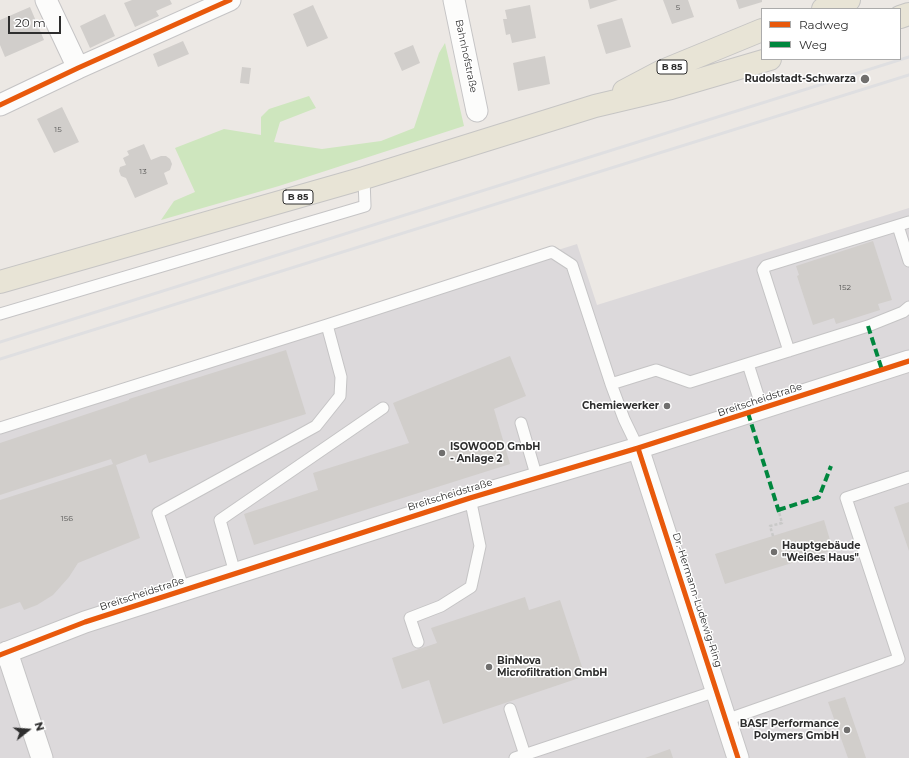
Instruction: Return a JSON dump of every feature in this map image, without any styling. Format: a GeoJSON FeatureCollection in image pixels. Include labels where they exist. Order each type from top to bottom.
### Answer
{"type":"FeatureCollection","features":[{"type":"Feature","properties":{"kind":"main road"},"geometry":{"type":"LineString","coordinates":[[826,8],[849,0]]}},
{"type":"Feature","properties":{"kind":"main road","name":"B 85"},"geometry":{"type":"LineString","coordinates":[[595,106],[660,72],[761,30]]}},
{"type":"Feature","properties":{"kind":"main road","name":"B 85"},"geometry":{"type":"LineString","coordinates":[[0,282],[364,178],[595,106],[671,88],[767,60]]}},
{"type":"Feature","properties":{"kind":"street"},"geometry":{"type":"LineString","coordinates":[[46,0],[78,68]]}},
{"type":"Feature","properties":{"kind":"street"},"geometry":{"type":"LineString","coordinates":[[0,105],[78,68],[230,0]]}},
{"type":"Feature","properties":{"kind":"street","name":"Bahnhofstraße"},"geometry":{"type":"LineString","coordinates":[[454,0],[477,111]]}},
{"type":"Feature","properties":{"kind":"street","name":"Breitscheidstraße"},"geometry":{"type":"LineString","coordinates":[[4,653],[85,622],[235,573],[470,498],[638,448],[909,361]]}},
{"type":"Feature","properties":{"kind":"street","name":"Dr.-Hermann-Ludewig-Ring"},"geometry":{"type":"LineString","coordinates":[[638,448],[738,758]]}},
{"type":"Feature","properties":{"kind":"street"},"geometry":{"type":"LineString","coordinates":[[4,653],[42,758]]}},
{"type":"Feature","properties":{"kind":"lane"},"geometry":{"type":"LineString","coordinates":[[0,314],[365,206],[364,178]]}},
{"type":"Feature","properties":{"kind":"lane"},"geometry":{"type":"LineString","coordinates":[[789,352],[763,270],[766,266],[909,222]]}},
{"type":"Feature","properties":{"kind":"lane"},"geometry":{"type":"LineString","coordinates":[[898,226],[909,261]]}},
{"type":"Feature","properties":{"kind":"lane"},"geometry":{"type":"LineString","coordinates":[[0,428],[327,325],[552,252],[572,265],[611,384],[624,419],[638,448]]}},
{"type":"Feature","properties":{"kind":"lane"},"geometry":{"type":"LineString","coordinates":[[611,384],[656,370],[690,382],[868,326],[903,312],[909,307]]}},
{"type":"Feature","properties":{"kind":"lane"},"geometry":{"type":"LineString","coordinates":[[184,590],[158,513],[316,426],[340,396],[341,377],[327,325]]}},
{"type":"Feature","properties":{"kind":"lane"},"geometry":{"type":"LineString","coordinates":[[748,364],[762,408]]}},
{"type":"Feature","properties":{"kind":"lane"},"geometry":{"type":"LineString","coordinates":[[235,573],[220,520],[383,408]]}},
{"type":"Feature","properties":{"kind":"lane"},"geometry":{"type":"LineString","coordinates":[[521,423],[537,478]]}},
{"type":"Feature","properties":{"kind":"lane"},"geometry":{"type":"LineString","coordinates":[[726,720],[899,659],[846,498],[909,477]]}},
{"type":"Feature","properties":{"kind":"lane"},"geometry":{"type":"LineString","coordinates":[[418,642],[410,618],[441,606],[471,587],[480,546],[470,498]]}},
{"type":"Feature","properties":{"kind":"lane"},"geometry":{"type":"LineString","coordinates":[[510,709],[520,756],[716,691]]}},
{"type":"Feature","properties":{"kind":"path"},"geometry":{"type":"LineString","coordinates":[[773,536],[770,526],[782,523],[779,512]]}},
{"type":"Feature","properties":{"kind":"shaded area"},"geometry":{"type":"Polygon","coordinates":[[[909,208],[909,758],[0,758],[0,426],[577,244],[597,305],[909,208]]]}},
{"type":"Feature","properties":{"kind":"green space"},"geometry":{"type":"Polygon","coordinates":[[[445,43],[464,126],[279,186],[161,220],[174,201],[195,192],[175,148],[224,129],[261,135],[261,117],[269,109],[309,96],[316,108],[280,122],[274,142],[322,149],[381,141],[414,128],[439,53],[445,43]]]}},
{"type":"Feature","properties":{"kind":"building"},"geometry":{"type":"Polygon","coordinates":[[[132,0],[170,0],[172,4],[156,11],[159,16],[135,27],[124,3],[132,0]]]}},
{"type":"Feature","properties":{"kind":"building"},"geometry":{"type":"Polygon","coordinates":[[[588,0],[618,0],[590,9],[588,0]]]}},
{"type":"Feature","properties":{"kind":"building"},"geometry":{"type":"Polygon","coordinates":[[[663,0],[688,0],[694,17],[672,24],[663,0]]]}},
{"type":"Feature","properties":{"kind":"building"},"geometry":{"type":"Polygon","coordinates":[[[736,0],[762,0],[762,2],[739,9],[736,0]]]}},
{"type":"Feature","properties":{"kind":"building"},"geometry":{"type":"Polygon","coordinates":[[[313,5],[328,38],[307,47],[293,14],[313,5]]]}},
{"type":"Feature","properties":{"kind":"building"},"geometry":{"type":"Polygon","coordinates":[[[530,5],[536,38],[512,43],[510,34],[506,35],[503,19],[507,19],[505,10],[530,5]]]}},
{"type":"Feature","properties":{"kind":"building"},"geometry":{"type":"Polygon","coordinates":[[[30,7],[44,40],[5,57],[0,45],[0,20],[30,7]]]}},
{"type":"Feature","properties":{"kind":"building"},"geometry":{"type":"Polygon","coordinates":[[[105,14],[115,36],[90,48],[80,26],[105,14]]]}},
{"type":"Feature","properties":{"kind":"building"},"geometry":{"type":"Polygon","coordinates":[[[622,18],[631,47],[606,54],[597,25],[622,18]]]}},
{"type":"Feature","properties":{"kind":"building"},"geometry":{"type":"Polygon","coordinates":[[[183,41],[189,54],[158,67],[153,54],[183,41]]]}},
{"type":"Feature","properties":{"kind":"building"},"geometry":{"type":"Polygon","coordinates":[[[413,45],[420,63],[402,71],[394,53],[413,45]]]}},
{"type":"Feature","properties":{"kind":"building"},"geometry":{"type":"Polygon","coordinates":[[[545,56],[550,84],[518,91],[513,63],[545,56]]]}},
{"type":"Feature","properties":{"kind":"building"},"geometry":{"type":"Polygon","coordinates":[[[242,67],[251,68],[249,84],[240,83],[242,67]]]}},
{"type":"Feature","properties":{"kind":"building"},"geometry":{"type":"Polygon","coordinates":[[[62,107],[79,142],[54,153],[37,119],[62,107]]]}},
{"type":"Feature","properties":{"kind":"building"},"geometry":{"type":"Polygon","coordinates":[[[144,144],[151,160],[161,156],[166,156],[170,159],[172,164],[170,170],[164,173],[168,184],[135,198],[126,178],[121,176],[119,171],[120,167],[126,165],[123,158],[129,155],[127,151],[144,144]]]}},
{"type":"Feature","properties":{"kind":"building"},"geometry":{"type":"Polygon","coordinates":[[[873,241],[892,300],[878,304],[880,310],[836,324],[834,318],[813,325],[797,276],[799,275],[796,266],[873,241]]]}},
{"type":"Feature","properties":{"kind":"building"},"geometry":{"type":"Polygon","coordinates":[[[286,350],[306,414],[149,463],[146,454],[116,465],[140,538],[78,563],[69,577],[53,595],[37,605],[24,610],[20,602],[0,609],[0,500],[113,464],[111,459],[0,495],[0,443],[129,399],[286,350]]]}},
{"type":"Feature","properties":{"kind":"building","name":"ISOWOOD GmbH - Anlage 2"},"geometry":{"type":"Polygon","coordinates":[[[510,356],[526,396],[494,409],[510,464],[254,545],[244,514],[318,490],[313,473],[409,443],[393,403],[510,356]]]}},
{"type":"Feature","properties":{"kind":"building"},"geometry":{"type":"Polygon","coordinates":[[[909,502],[909,551],[894,507],[909,502]]]}},
{"type":"Feature","properties":{"kind":"building","name":"Hauptgebäude \"Weißes Haus\""},"geometry":{"type":"Polygon","coordinates":[[[824,520],[833,550],[725,584],[715,554],[824,520]]]}},
{"type":"Feature","properties":{"kind":"building","name":"BinNova Microfiltration GmbH"},"geometry":{"type":"Polygon","coordinates":[[[525,597],[529,610],[560,600],[585,676],[443,724],[429,680],[402,689],[392,658],[437,643],[431,628],[525,597]]]}},
{"type":"Feature","properties":{"kind":"building","name":"BASF Performance Polymers GmbH"},"geometry":{"type":"Polygon","coordinates":[[[845,697],[866,758],[848,758],[828,702],[845,697]]]}},
{"type":"Feature","properties":{"kind":"building"},"geometry":{"type":"Polygon","coordinates":[[[670,749],[673,758],[645,758],[670,749]]]}},
{"type":"Feature","properties":{"kind":"railway"},"geometry":{"type":"LineString","coordinates":[[901,60],[909,57]]}},
{"type":"Feature","properties":{"kind":"railway"},"geometry":{"type":"LineString","coordinates":[[0,342],[899,60]]}},
{"type":"Feature","properties":{"kind":"railway"},"geometry":{"type":"LineString","coordinates":[[0,359],[909,75]]}},
{"type":"Feature","properties":{"kind":"marked path"},"geometry":{"type":"LineString","coordinates":[[868,326],[882,370]]}},
{"type":"Feature","properties":{"kind":"marked path"},"geometry":{"type":"LineString","coordinates":[[748,413],[779,512]]}},
{"type":"Feature","properties":{"kind":"marked path"},"geometry":{"type":"LineString","coordinates":[[778,510],[819,497],[831,466]]}},
{"type":"Feature","properties":{"kind":"cycle path"},"geometry":{"type":"LineString","coordinates":[[0,105],[78,68],[230,0]]}},
{"type":"Feature","properties":{"kind":"cycle path"},"geometry":{"type":"LineString","coordinates":[[0,655],[85,622],[470,498],[638,448],[909,361]]}},
{"type":"Feature","properties":{"kind":"cycle path"},"geometry":{"type":"LineString","coordinates":[[638,448],[738,758]]}},
{"type":"Feature","properties":{"kind":"place","name":"Rudolstadt-Schwarza"},"geometry":{"type":"Point","coordinates":[865,79]}},
{"type":"Feature","properties":{"kind":"place","name":"Chemiewerker"},"geometry":{"type":"Point","coordinates":[667,406]}},
{"type":"Feature","properties":{"kind":"place","name":"ISOWOOD GmbH - Anlage 2"},"geometry":{"type":"Point","coordinates":[442,453]}},
{"type":"Feature","properties":{"kind":"place","name":"Hauptgebäude \"Weißes Haus\""},"geometry":{"type":"Point","coordinates":[774,552]}},
{"type":"Feature","properties":{"kind":"place","name":"BinNova Microfiltration GmbH"},"geometry":{"type":"Point","coordinates":[489,667]}},
{"type":"Feature","properties":{"kind":"place","name":"BASF Performance Polymers GmbH"},"geometry":{"type":"Point","coordinates":[847,730]}}]}
